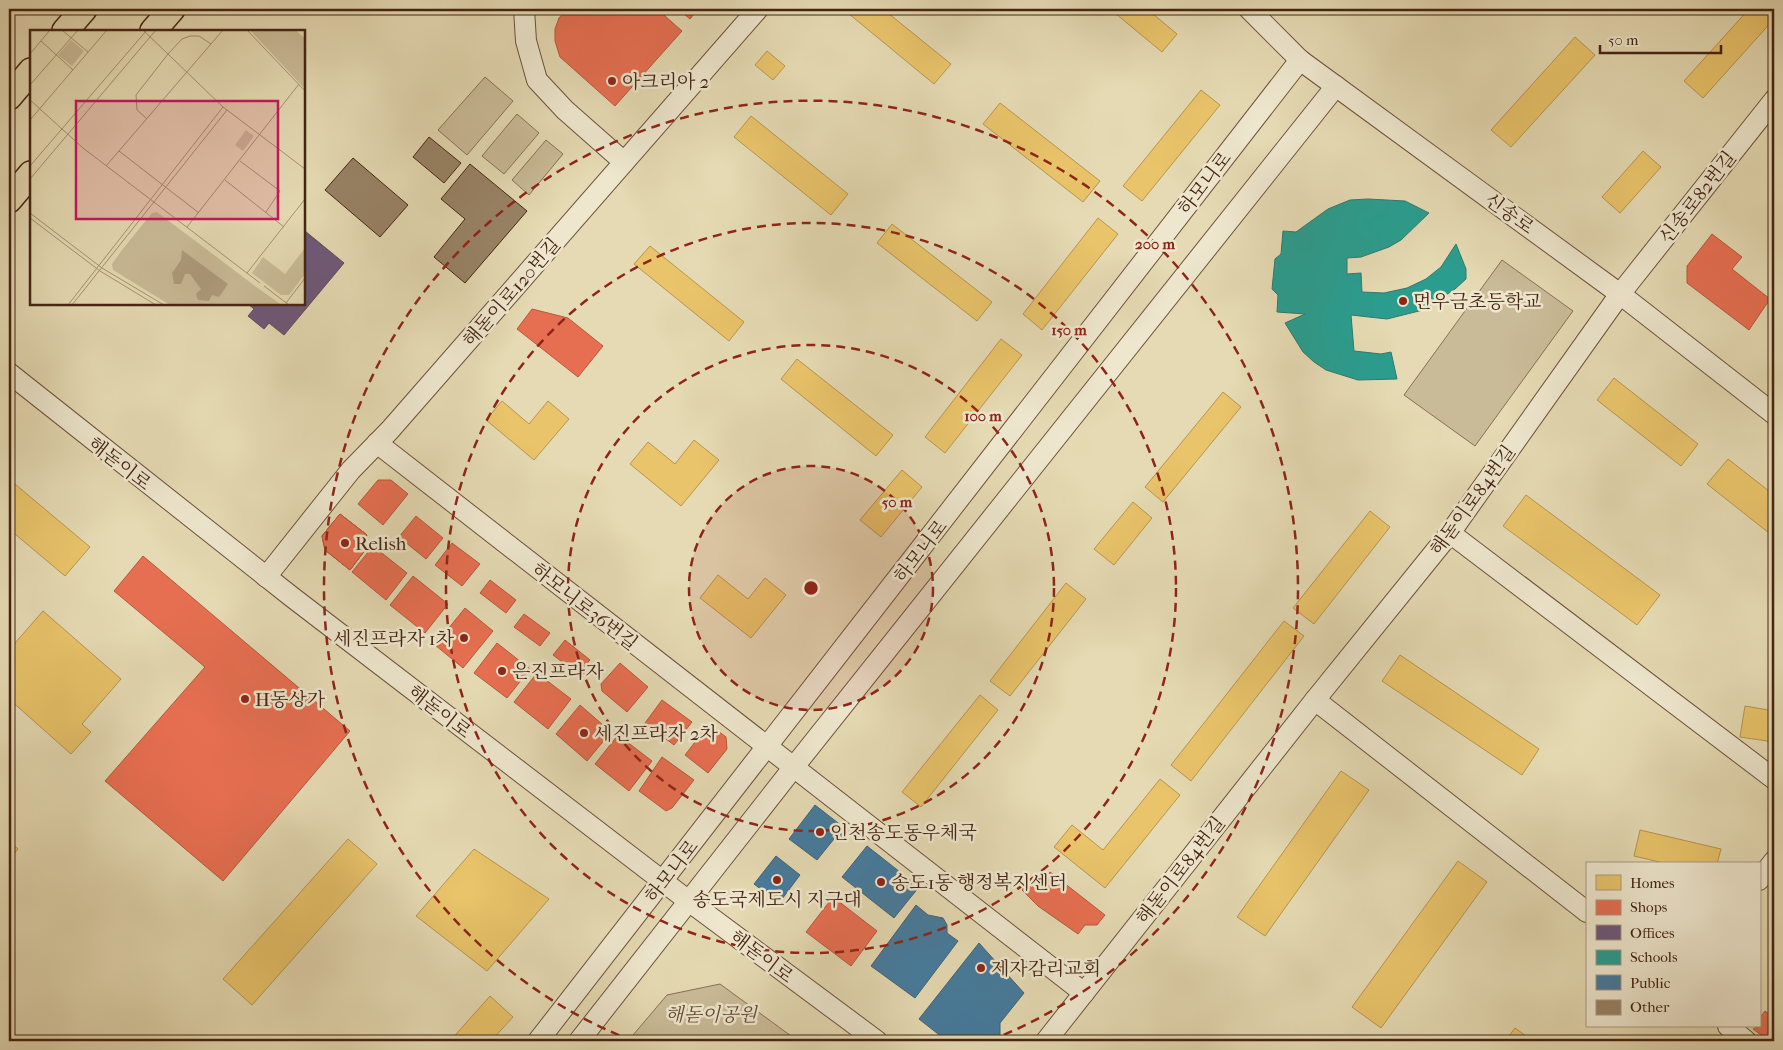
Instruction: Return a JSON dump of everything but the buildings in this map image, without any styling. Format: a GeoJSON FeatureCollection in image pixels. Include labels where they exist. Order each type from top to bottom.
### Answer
{"type":"FeatureCollection","features":[{"type":"Feature","properties":{"kind":"main road"},"geometry":{"type":"LineString","coordinates":[[66,30],[84,9]]}},
{"type":"Feature","properties":{"kind":"main road"},"geometry":{"type":"LineString","coordinates":[[153,30],[172,9]]}},
{"type":"Feature","properties":{"kind":"main road"},"geometry":{"type":"LineString","coordinates":[[9,97],[30,71]]}},
{"type":"Feature","properties":{"kind":"main road"},"geometry":{"type":"LineString","coordinates":[[9,182],[30,170]]}},
{"type":"Feature","properties":{"kind":"main road"},"geometry":{"type":"LineString","coordinates":[[9,200],[30,175]]}},
{"type":"Feature","properties":{"kind":"street"},"geometry":{"type":"LineString","coordinates":[[524,9],[526,41],[537,80],[565,110],[624,162]]}},
{"type":"Feature","properties":{"kind":"street","name":"해돋이로120번길"},"geometry":{"type":"LineString","coordinates":[[266,577],[324,502],[758,9]]}},
{"type":"Feature","properties":{"kind":"street","name":"신송로"},"geometry":{"type":"LineString","coordinates":[[1249,9],[1300,60],[1620,294],[1774,414]]}},
{"type":"Feature","properties":{"kind":"street","name":"하모니로"},"geometry":{"type":"LineString","coordinates":[[538,1041],[1300,60]]}},
{"type":"Feature","properties":{"kind":"street","name":"하모니로"},"geometry":{"type":"LineString","coordinates":[[579,1041],[690,902],[793,768],[1336,86]]}},
{"type":"Feature","properties":{"kind":"street","name":"신송로82번길"},"geometry":{"type":"LineString","coordinates":[[1620,294],[1774,100]]}},
{"type":"Feature","properties":{"kind":"street","name":"해돋이로84번길"},"geometry":{"type":"LineString","coordinates":[[1046,1041],[1315,700],[1450,533],[1620,294]]}},
{"type":"Feature","properties":{"kind":"street","name":"해돋이로"},"geometry":{"type":"LineString","coordinates":[[9,373],[266,577],[663,882],[877,1041]]}},
{"type":"Feature","properties":{"kind":"street","name":"하모니로36번길"},"geometry":{"type":"LineString","coordinates":[[377,443],[1084,993]]}},
{"type":"Feature","properties":{"kind":"street"},"geometry":{"type":"LineString","coordinates":[[1450,533],[1774,779]]}},
{"type":"Feature","properties":{"kind":"street"},"geometry":{"type":"LineString","coordinates":[[1315,700],[1586,911]]}},
{"type":"Feature","properties":{"kind":"street"},"geometry":{"type":"LineString","coordinates":[[1760,879],[1774,861]]}},
{"type":"Feature","properties":{"kind":"street"},"geometry":{"type":"LineString","coordinates":[[1730,1028],[1746,1041]]}},
{"type":"Feature","properties":{"kind":"green space"},"geometry":{"type":"Polygon","coordinates":[[[485,77],[513,101],[467,155],[438,130],[485,77]]]}},
{"type":"Feature","properties":{"kind":"green space"},"geometry":{"type":"Polygon","coordinates":[[[517,114],[539,133],[504,174],[482,156],[517,114]]]}},
{"type":"Feature","properties":{"kind":"green space"},"geometry":{"type":"Polygon","coordinates":[[[546,140],[563,154],[529,195],[512,180],[546,140]]]}},
{"type":"Feature","properties":{"kind":"green space"},"geometry":{"type":"Polygon","coordinates":[[[1502,260],[1573,311],[1475,446],[1404,395],[1502,260]]]}},
{"type":"Feature","properties":{"kind":"green space","name":"해돋이공원"},"geometry":{"type":"Polygon","coordinates":[[[720,984],[798,1041],[628,1041],[667,995],[720,984]]]}},
{"type":"Feature","properties":{"kind":"place","name":"아크리아 2"},"geometry":{"type":"Point","coordinates":[612,81]}},
{"type":"Feature","properties":{"kind":"place","name":"먼우금초등학교"},"geometry":{"type":"Point","coordinates":[1403,301]}},
{"type":"Feature","properties":{"kind":"place","name":"Relish"},"geometry":{"type":"Point","coordinates":[345,543]}},
{"type":"Feature","properties":{"kind":"place","name":"세진프라자 1차"},"geometry":{"type":"Point","coordinates":[464,638]}},
{"type":"Feature","properties":{"kind":"place","name":"은진프라자"},"geometry":{"type":"Point","coordinates":[502,671]}},
{"type":"Feature","properties":{"kind":"place","name":"H동상가"},"geometry":{"type":"Point","coordinates":[245,699]}},
{"type":"Feature","properties":{"kind":"place","name":"세진프라자 2차"},"geometry":{"type":"Point","coordinates":[584,733]}},
{"type":"Feature","properties":{"kind":"place","name":"인천송도동우체국"},"geometry":{"type":"Point","coordinates":[820,832]}},
{"type":"Feature","properties":{"kind":"place","name":"송도국제도시 지구대"},"geometry":{"type":"Point","coordinates":[777,880]}},
{"type":"Feature","properties":{"kind":"place","name":"송도1동 행정복지센터"},"geometry":{"type":"Point","coordinates":[881,882]}},
{"type":"Feature","properties":{"kind":"place","name":"제자감리교회"},"geometry":{"type":"Point","coordinates":[981,968]}}]}
